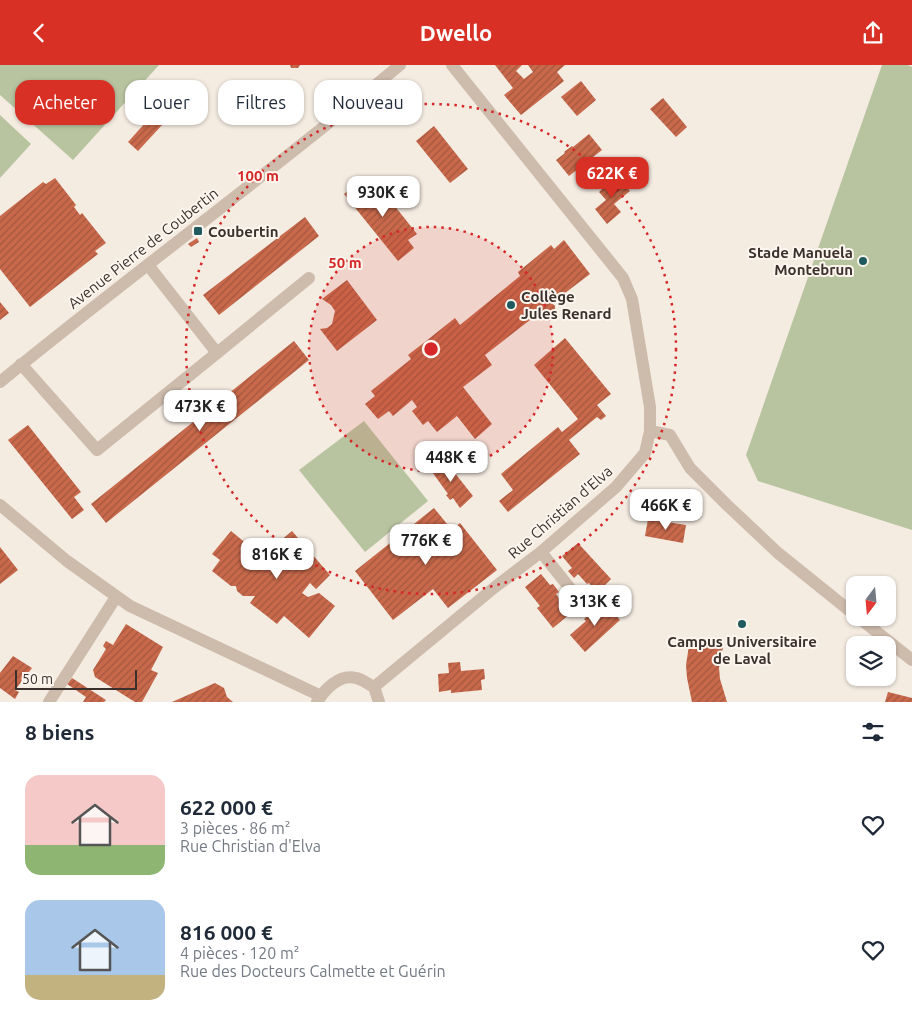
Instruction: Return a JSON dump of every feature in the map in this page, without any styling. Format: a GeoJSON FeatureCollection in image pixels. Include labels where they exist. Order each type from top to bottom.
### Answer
{"type":"FeatureCollection","features":[{"type":"Feature","properties":{"kind":"street","name":"Avenue Pierre de Coubertin"},"geometry":{"type":"LineString","coordinates":[[0,382],[326,127],[400,65]]}},
{"type":"Feature","properties":{"kind":"street","name":"Rue Christian d'Elva"},"geometry":{"type":"LineString","coordinates":[[374,687],[495,587],[541,552],[616,487],[645,453],[650,431],[650,407],[632,299],[623,278],[452,65]]}},
{"type":"Feature","properties":{"kind":"street"},"geometry":{"type":"LineString","coordinates":[[148,265],[217,353]]}},
{"type":"Feature","properties":{"kind":"street"},"geometry":{"type":"LineString","coordinates":[[21,364],[97,450],[309,278]]}},
{"type":"Feature","properties":{"kind":"street"},"geometry":{"type":"LineString","coordinates":[[650,431],[670,435],[690,468],[727,505],[778,553],[846,608]]}},
{"type":"Feature","properties":{"kind":"street"},"geometry":{"type":"LineString","coordinates":[[0,505],[37,537],[130,606],[319,699],[328,687],[340,680],[354,677],[374,687],[379,702]]}},
{"type":"Feature","properties":{"kind":"street"},"geometry":{"type":"LineString","coordinates":[[541,552],[585,607]]}},
{"type":"Feature","properties":{"kind":"street"},"geometry":{"type":"LineString","coordinates":[[49,702],[116,597]]}},
{"type":"Feature","properties":{"kind":"street"},"geometry":{"type":"LineString","coordinates":[[869,626],[912,660]]}},
{"type":"Feature","properties":{"kind":"green space"},"geometry":{"type":"Polygon","coordinates":[[[0,65],[159,65],[145,80],[125,80],[125,103],[115,114],[115,80],[15,80],[15,108],[0,95],[0,65]]]}},
{"type":"Feature","properties":{"kind":"green space","name":"Stade Manuela Montebrun"},"geometry":{"type":"Polygon","coordinates":[[[882,65],[908,65],[912,67],[912,530],[758,481],[746,455],[882,65]]]}},
{"type":"Feature","properties":{"kind":"green space"},"geometry":{"type":"Polygon","coordinates":[[[0,115],[31,144],[0,178],[0,115]]]}},
{"type":"Feature","properties":{"kind":"green space"},"geometry":{"type":"Polygon","coordinates":[[[34,125],[105,125],[73,160],[34,125]]]}},
{"type":"Feature","properties":{"kind":"green space"},"geometry":{"type":"Polygon","coordinates":[[[364,421],[428,501],[365,552],[299,470],[364,421]]]}},
{"type":"Feature","properties":{"kind":"building"},"geometry":{"type":"Polygon","coordinates":[[[290,65],[300,65],[298,68],[291,68],[290,65]]]}},
{"type":"Feature","properties":{"kind":"building"},"geometry":{"type":"Polygon","coordinates":[[[495,65],[522,65],[516,71],[524,79],[533,72],[528,65],[565,65],[557,72],[564,81],[521,115],[504,95],[513,88],[495,65]]]}},
{"type":"Feature","properties":{"kind":"building"},"geometry":{"type":"Polygon","coordinates":[[[581,81],[596,100],[577,116],[561,97],[581,81]]]}},
{"type":"Feature","properties":{"kind":"building"},"geometry":{"type":"Polygon","coordinates":[[[663,98],[687,127],[676,137],[650,109],[663,98]]]}},
{"type":"Feature","properties":{"kind":"building"},"geometry":{"type":"Polygon","coordinates":[[[143,125],[162,125],[138,151],[128,142],[143,125]]]}},
{"type":"Feature","properties":{"kind":"building"},"geometry":{"type":"Polygon","coordinates":[[[434,126],[468,169],[450,183],[416,141],[434,126]]]}},
{"type":"Feature","properties":{"kind":"building"},"geometry":{"type":"Polygon","coordinates":[[[589,134],[602,150],[569,176],[556,160],[589,134]]]}},
{"type":"Feature","properties":{"kind":"building"},"geometry":{"type":"Polygon","coordinates":[[[617,176],[630,191],[614,204],[621,212],[607,224],[595,209],[606,200],[599,192],[617,176]]]}},
{"type":"Feature","properties":{"kind":"building"},"geometry":{"type":"Polygon","coordinates":[[[55,178],[76,205],[74,207],[80,215],[82,213],[106,243],[95,251],[98,254],[30,307],[0,269],[0,216],[43,182],[46,184],[55,178]]]}},
{"type":"Feature","properties":{"kind":"building"},"geometry":{"type":"Polygon","coordinates":[[[374,180],[417,234],[408,240],[414,248],[398,261],[344,194],[360,181],[364,187],[374,180]]]}},
{"type":"Feature","properties":{"kind":"building"},"geometry":{"type":"Polygon","coordinates":[[[305,217],[319,236],[219,315],[203,295],[305,217]]]}},
{"type":"Feature","properties":{"kind":"building"},"geometry":{"type":"Polygon","coordinates":[[[197,238],[199,242],[191,247],[188,244],[197,238]]]}},
{"type":"Feature","properties":{"kind":"building"},"geometry":{"type":"Polygon","coordinates":[[[564,240],[590,274],[552,303],[555,306],[555,311],[547,318],[542,317],[539,313],[485,355],[492,365],[463,387],[492,424],[475,439],[457,416],[437,432],[428,421],[423,425],[412,411],[417,407],[412,400],[393,416],[389,411],[378,419],[365,404],[375,396],[371,391],[411,359],[408,355],[455,318],[460,325],[520,276],[518,272],[551,245],[554,249],[564,240]]]}},
{"type":"Feature","properties":{"kind":"building"},"geometry":{"type":"Polygon","coordinates":[[[347,280],[377,320],[337,351],[320,329],[327,328],[332,324],[335,311],[331,305],[322,299],[347,280]]]}},
{"type":"Feature","properties":{"kind":"building"},"geometry":{"type":"Polygon","coordinates":[[[0,302],[9,313],[0,320],[0,302]]]}},
{"type":"Feature","properties":{"kind":"building"},"geometry":{"type":"Polygon","coordinates":[[[565,338],[611,394],[597,405],[606,416],[601,420],[597,417],[569,440],[580,454],[508,512],[499,501],[513,490],[501,474],[558,427],[562,432],[578,419],[534,365],[565,338]]]}},
{"type":"Feature","properties":{"kind":"building"},"geometry":{"type":"Polygon","coordinates":[[[294,341],[309,360],[106,523],[91,504],[294,341]]]}},
{"type":"Feature","properties":{"kind":"building"},"geometry":{"type":"Polygon","coordinates":[[[28,425],[81,492],[74,497],[84,510],[72,519],[8,440],[28,425]]]}},
{"type":"Feature","properties":{"kind":"building"},"geometry":{"type":"Polygon","coordinates":[[[443,458],[473,496],[460,508],[453,498],[450,500],[446,495],[448,494],[430,469],[443,458]]]}},
{"type":"Feature","properties":{"kind":"building"},"geometry":{"type":"Polygon","coordinates":[[[434,508],[452,530],[460,523],[497,570],[448,608],[433,589],[393,620],[355,571],[434,508]]]}},
{"type":"Feature","properties":{"kind":"building"},"geometry":{"type":"Polygon","coordinates":[[[648,519],[686,525],[683,543],[645,536],[648,519]]]}},
{"type":"Feature","properties":{"kind":"building"},"geometry":{"type":"Polygon","coordinates":[[[231,531],[259,554],[261,560],[278,560],[281,556],[273,547],[292,531],[330,575],[316,589],[310,583],[302,593],[308,597],[319,593],[335,606],[309,638],[284,616],[277,624],[250,603],[255,596],[243,596],[237,591],[236,586],[231,586],[212,571],[220,560],[212,554],[231,531]]]}},
{"type":"Feature","properties":{"kind":"building"},"geometry":{"type":"Polygon","coordinates":[[[578,543],[611,579],[597,593],[578,574],[574,578],[568,571],[572,568],[562,556],[578,543]]]}},
{"type":"Feature","properties":{"kind":"building"},"geometry":{"type":"Polygon","coordinates":[[[0,547],[18,570],[0,584],[0,547]]]}},
{"type":"Feature","properties":{"kind":"building"},"geometry":{"type":"Polygon","coordinates":[[[541,574],[559,592],[556,594],[570,614],[553,628],[537,608],[540,606],[525,587],[541,574]]]}},
{"type":"Feature","properties":{"kind":"building"},"geometry":{"type":"Polygon","coordinates":[[[606,603],[620,620],[585,652],[570,635],[586,621],[584,619],[592,612],[594,614],[606,603]]]}},
{"type":"Feature","properties":{"kind":"building"},"geometry":{"type":"Polygon","coordinates":[[[126,624],[163,647],[151,670],[158,673],[142,702],[135,702],[95,677],[93,670],[106,649],[103,646],[106,641],[113,645],[126,624]]]}},
{"type":"Feature","properties":{"kind":"building"},"geometry":{"type":"Polygon","coordinates":[[[690,639],[723,647],[719,668],[720,679],[727,702],[692,702],[686,665],[690,639]]]}},
{"type":"Feature","properties":{"kind":"building"},"geometry":{"type":"Polygon","coordinates":[[[13,656],[32,668],[15,690],[19,692],[15,699],[0,688],[0,673],[13,656]]]}},
{"type":"Feature","properties":{"kind":"building"},"geometry":{"type":"Polygon","coordinates":[[[460,662],[461,671],[484,669],[485,679],[481,680],[482,690],[451,693],[451,690],[439,692],[438,674],[449,673],[448,663],[460,662]]]}},
{"type":"Feature","properties":{"kind":"building"},"geometry":{"type":"Polygon","coordinates":[[[72,678],[106,700],[104,702],[83,702],[86,697],[67,684],[72,678]]]}},
{"type":"Feature","properties":{"kind":"building"},"geometry":{"type":"Polygon","coordinates":[[[215,683],[224,688],[227,697],[233,702],[172,702],[215,683]]]}},
{"type":"Feature","properties":{"kind":"building"},"geometry":{"type":"Polygon","coordinates":[[[888,692],[912,698],[912,702],[885,702],[888,692]]]}},
{"type":"Feature","properties":{"kind":"place","name":"Coubertin"},"geometry":{"type":"Point","coordinates":[198,231]}},
{"type":"Feature","properties":{"kind":"place","name":"Stade Manuela Montebrun"},"geometry":{"type":"Point","coordinates":[863,261]}},
{"type":"Feature","properties":{"kind":"place","name":"Collège Jules Renard"},"geometry":{"type":"Point","coordinates":[511,305]}},
{"type":"Feature","properties":{"kind":"place","name":"Campus Universitaire de Laval"},"geometry":{"type":"Point","coordinates":[742,624]}}]}
